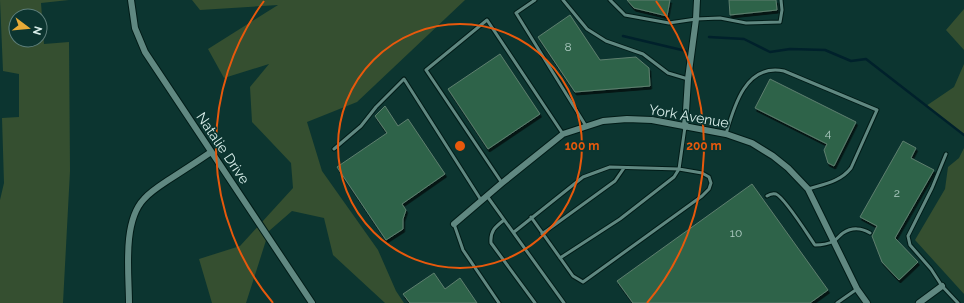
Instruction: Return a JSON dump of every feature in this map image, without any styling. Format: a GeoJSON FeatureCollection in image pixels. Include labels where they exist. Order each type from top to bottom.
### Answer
{"type":"FeatureCollection","features":[{"type":"Feature","properties":{"kind":"street","name":"Natalie Drive"},"geometry":{"type":"LineString","coordinates":[[131,0],[135,28],[145,52],[312,303]]}},
{"type":"Feature","properties":{"kind":"street"},"geometry":{"type":"LineString","coordinates":[[685,127],[688,79],[697,0]]}},
{"type":"Feature","properties":{"kind":"street","name":"York Avenue"},"geometry":{"type":"LineString","coordinates":[[454,224],[481,200],[563,134],[586,126],[603,121],[627,119],[652,120],[726,134],[752,143],[773,156],[788,168],[808,189],[857,289],[867,303]]}},
{"type":"Feature","properties":{"kind":"street"},"geometry":{"type":"LineString","coordinates":[[130,303],[129,244],[131,225],[136,211],[143,200],[156,189],[211,152]]}},
{"type":"Feature","properties":{"kind":"street"},"geometry":{"type":"LineString","coordinates":[[919,303],[942,286]]}},
{"type":"Feature","properties":{"kind":"lane"},"geometry":{"type":"LineString","coordinates":[[535,0],[516,13],[586,126]]}},
{"type":"Feature","properties":{"kind":"lane"},"geometry":{"type":"LineString","coordinates":[[563,0],[587,29],[606,41],[643,54],[668,73],[688,79]]}},
{"type":"Feature","properties":{"kind":"lane"},"geometry":{"type":"LineString","coordinates":[[610,0],[625,15],[669,23],[696,19],[720,18],[746,23],[780,22],[782,10],[781,0]]}},
{"type":"Feature","properties":{"kind":"lane"},"geometry":{"type":"LineString","coordinates":[[502,183],[426,70],[487,20],[563,134]]}},
{"type":"Feature","properties":{"kind":"lane"},"geometry":{"type":"LineString","coordinates":[[726,134],[734,104],[739,95],[757,76],[770,69],[784,71],[877,110],[850,168],[845,175],[838,180],[808,189]]}},
{"type":"Feature","properties":{"kind":"lane"},"geometry":{"type":"LineString","coordinates":[[334,149],[361,126],[376,106],[404,80],[481,200]]}},
{"type":"Feature","properties":{"kind":"lane"},"geometry":{"type":"LineString","coordinates":[[560,258],[620,219],[674,177],[679,169],[685,127]]}},
{"type":"Feature","properties":{"kind":"lane"},"geometry":{"type":"LineString","coordinates":[[946,154],[932,188],[908,236],[910,245],[931,269],[942,286],[958,303]]}},
{"type":"Feature","properties":{"kind":"lane"},"geometry":{"type":"LineString","coordinates":[[514,232],[531,217],[582,177],[610,167],[679,169],[702,173],[709,177],[711,183],[709,189],[702,196],[583,282],[573,276],[531,217]]}},
{"type":"Feature","properties":{"kind":"lane"},"geometry":{"type":"LineString","coordinates":[[542,234],[615,181],[624,168]]}},
{"type":"Feature","properties":{"kind":"lane"},"geometry":{"type":"LineString","coordinates":[[767,196],[772,194],[778,195],[789,207],[815,245],[822,246],[833,241],[844,232],[853,229],[860,228],[870,233]]}},
{"type":"Feature","properties":{"kind":"lane"},"geometry":{"type":"LineString","coordinates":[[487,196],[564,303]]}},
{"type":"Feature","properties":{"kind":"lane"},"geometry":{"type":"LineString","coordinates":[[504,220],[492,230],[490,236],[491,243],[535,303]]}},
{"type":"Feature","properties":{"kind":"lane"},"geometry":{"type":"LineString","coordinates":[[454,224],[463,250],[499,303]]}},
{"type":"Feature","properties":{"kind":"lane"},"geometry":{"type":"LineString","coordinates":[[837,303],[857,289]]}},
{"type":"Feature","properties":{"kind":"green space"},"geometry":{"type":"Polygon","coordinates":[[[0,0],[69,0],[41,3],[41,8],[8,8],[8,48],[48,48],[48,44],[69,42],[70,171],[63,303],[0,303],[0,200],[4,183],[2,118],[19,117],[19,74],[3,71],[0,0]]]}},
{"type":"Feature","properties":{"kind":"green space"},"geometry":{"type":"Polygon","coordinates":[[[192,0],[465,0],[357,102],[307,122],[322,171],[378,250],[396,291],[404,303],[385,303],[333,255],[324,218],[292,211],[269,231],[246,303],[212,303],[199,259],[240,246],[293,188],[291,163],[252,122],[250,87],[269,64],[224,78],[208,49],[278,5],[200,10],[192,0]]]}},
{"type":"Feature","properties":{"kind":"green space"},"geometry":{"type":"Polygon","coordinates":[[[964,9],[964,50],[946,30],[964,9]]]}},
{"type":"Feature","properties":{"kind":"green space"},"geometry":{"type":"Polygon","coordinates":[[[964,64],[964,136],[926,106],[954,87],[964,64]]]}},
{"type":"Feature","properties":{"kind":"green space"},"geometry":{"type":"Polygon","coordinates":[[[964,148],[964,294],[915,240],[945,189],[948,167],[959,158],[964,148]]]}},
{"type":"Feature","properties":{"kind":"building"},"geometry":{"type":"Polygon","coordinates":[[[627,0],[670,0],[667,16],[634,8],[627,0]]]}},
{"type":"Feature","properties":{"kind":"building"},"geometry":{"type":"Polygon","coordinates":[[[729,0],[776,0],[777,10],[730,15],[729,0]]]}},
{"type":"Feature","properties":{"kind":"building"},"geometry":{"type":"Polygon","coordinates":[[[570,15],[600,60],[636,57],[649,68],[650,86],[575,92],[538,37],[570,15]]]}},
{"type":"Feature","properties":{"kind":"building"},"geometry":{"type":"Polygon","coordinates":[[[500,54],[540,114],[488,149],[448,89],[500,54]]]}},
{"type":"Feature","properties":{"kind":"building"},"geometry":{"type":"Polygon","coordinates":[[[770,79],[856,122],[834,166],[828,163],[824,150],[827,144],[755,108],[770,79]]]}},
{"type":"Feature","properties":{"kind":"building"},"geometry":{"type":"Polygon","coordinates":[[[385,106],[398,126],[408,119],[445,174],[402,204],[406,210],[403,219],[403,229],[386,240],[337,167],[387,133],[375,116],[385,106]]]}},
{"type":"Feature","properties":{"kind":"building"},"geometry":{"type":"Polygon","coordinates":[[[903,141],[916,148],[911,158],[934,170],[895,238],[918,262],[899,280],[882,262],[872,236],[877,226],[860,217],[903,141]]]}},
{"type":"Feature","properties":{"kind":"building"},"geometry":{"type":"Polygon","coordinates":[[[752,184],[828,290],[810,303],[633,303],[617,281],[752,184]]]}},
{"type":"Feature","properties":{"kind":"building"},"geometry":{"type":"Polygon","coordinates":[[[434,273],[445,289],[460,278],[477,303],[410,303],[403,294],[434,273]]]}},
{"type":"Feature","properties":{"kind":"waterway"},"geometry":{"type":"LineString","coordinates":[[623,36],[686,51]]}},
{"type":"Feature","properties":{"kind":"waterway"},"geometry":{"type":"LineString","coordinates":[[709,37],[744,39],[770,52],[790,49],[825,50],[851,61],[866,59],[964,135]]}}]}
